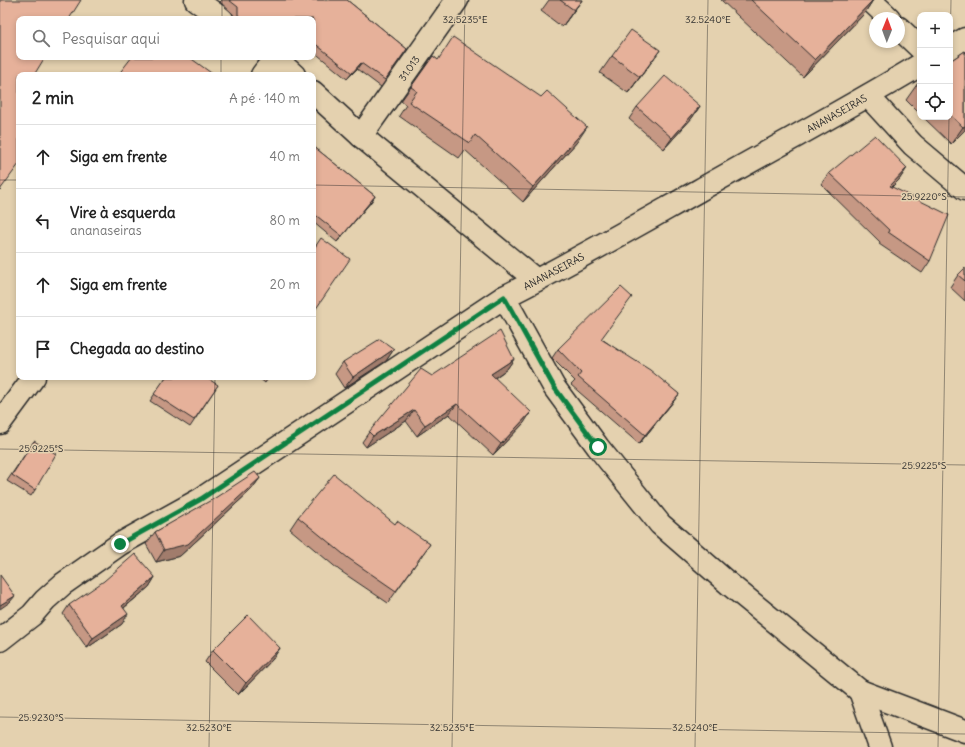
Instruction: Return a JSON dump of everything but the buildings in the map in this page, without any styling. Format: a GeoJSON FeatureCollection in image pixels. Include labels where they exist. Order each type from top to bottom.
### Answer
{"type":"FeatureCollection","features":[{"type":"Feature","properties":{"kind":"street"},"geometry":{"type":"LineString","coordinates":[[196,0],[218,16]]}},
{"type":"Feature","properties":{"kind":"street","name":"31.013"},"geometry":{"type":"LineString","coordinates":[[360,136],[456,0]]}},
{"type":"Feature","properties":{"kind":"street"},"geometry":{"type":"LineString","coordinates":[[870,0],[883,12]]}},
{"type":"Feature","properties":{"kind":"street"},"geometry":{"type":"LineString","coordinates":[[905,34],[917,45]]}},
{"type":"Feature","properties":{"kind":"street"},"geometry":{"type":"LineString","coordinates":[[953,46],[965,39]]}},
{"type":"Feature","properties":{"kind":"street"},"geometry":{"type":"LineString","coordinates":[[264,72],[272,60]]}},
{"type":"Feature","properties":{"kind":"street"},"geometry":{"type":"LineString","coordinates":[[277,60],[291,72]]}},
{"type":"Feature","properties":{"kind":"street","name":"ANANASEIRAS"},"geometry":{"type":"LineString","coordinates":[[0,640],[32,615],[62,584],[120,544],[201,499],[504,297],[868,96],[917,67]]}},
{"type":"Feature","properties":{"kind":"street"},"geometry":{"type":"LineString","coordinates":[[316,95],[360,136],[536,280]]}},
{"type":"Feature","properties":{"kind":"street"},"geometry":{"type":"LineString","coordinates":[[868,96],[913,145],[965,188]]}},
{"type":"Feature","properties":{"kind":"street"},"geometry":{"type":"LineString","coordinates":[[504,297],[554,387],[598,447],[660,524],[729,584],[860,691],[965,731]]}},
{"type":"Feature","properties":{"kind":"street"},"geometry":{"type":"LineString","coordinates":[[0,423],[32,380]]}},
{"type":"Feature","properties":{"kind":"street"},"geometry":{"type":"LineString","coordinates":[[860,691],[880,747]]}},
{"type":"Feature","properties":{"kind":"route"},"geometry":{"type":"LineString","coordinates":[[120,544],[201,499],[504,297],[554,387],[598,447]]}}]}
